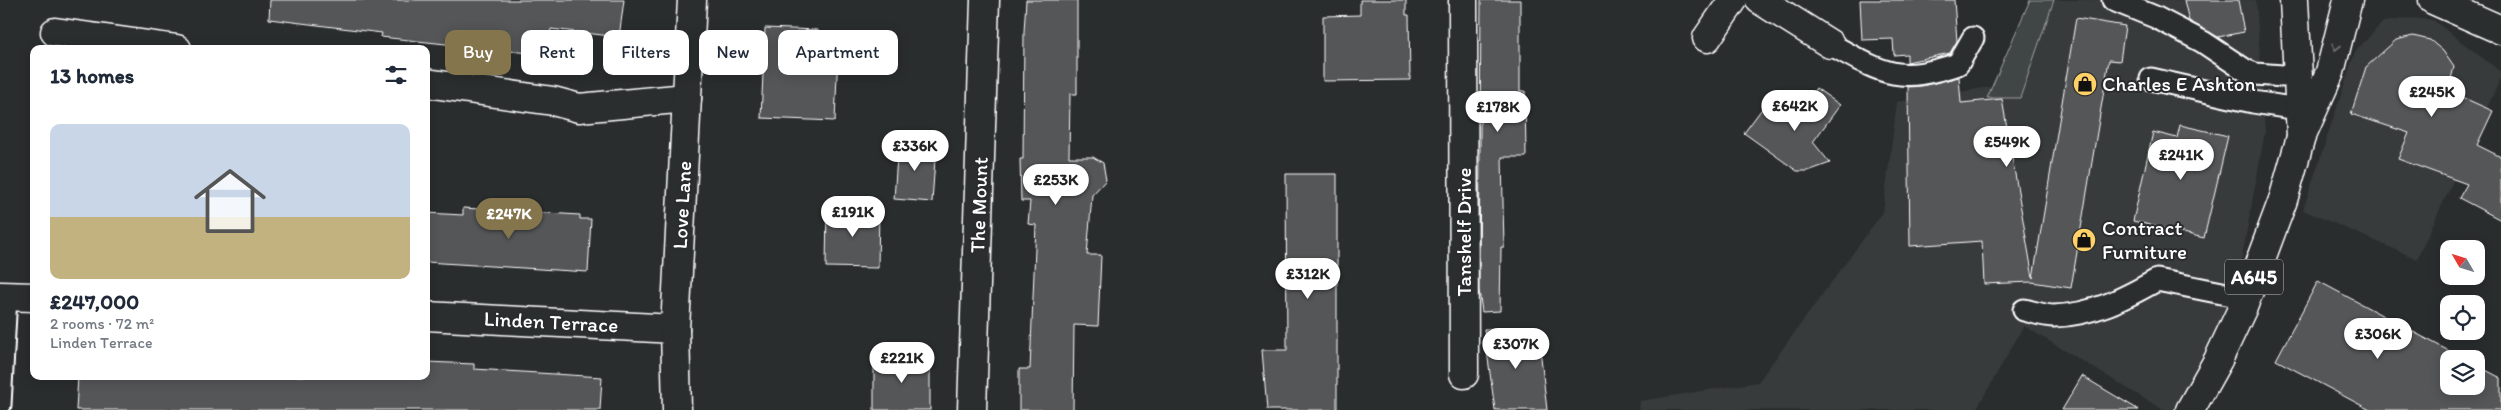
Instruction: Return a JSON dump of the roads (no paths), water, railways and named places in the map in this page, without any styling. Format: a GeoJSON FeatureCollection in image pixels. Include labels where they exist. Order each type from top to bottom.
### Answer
{"type":"FeatureCollection","features":[{"type":"Feature","properties":{"kind":"main road","name":"Love Lane"},"geometry":{"type":"LineString","coordinates":[[677,410],[675,328],[692,0]]}},
{"type":"Feature","properties":{"kind":"main road","name":"The Mount"},"geometry":{"type":"LineString","coordinates":[[972,410],[985,0]]}},
{"type":"Feature","properties":{"kind":"main road","name":"Tanshelf Drive"},"geometry":{"type":"LineString","coordinates":[[1463,0],[1464,374]]}},
{"type":"Feature","properties":{"kind":"main road"},"geometry":{"type":"LineString","coordinates":[[1707,38],[1733,0]]}},
{"type":"Feature","properties":{"kind":"main road"},"geometry":{"type":"LineString","coordinates":[[1760,0],[1830,44]]}},
{"type":"Feature","properties":{"kind":"main road","name":"A645"},"geometry":{"type":"LineString","coordinates":[[2294,0],[2301,138]]}},
{"type":"Feature","properties":{"kind":"main road","name":"A645"},"geometry":{"type":"LineString","coordinates":[[2190,410],[2218,360],[2247,298],[2283,200],[2301,138],[2330,72],[2348,0]]}},
{"type":"Feature","properties":{"kind":"main road"},"geometry":{"type":"LineString","coordinates":[[2433,0],[2501,30]]}},
{"type":"Feature","properties":{"kind":"main road"},"geometry":{"type":"LineString","coordinates":[[2480,0],[2501,24]]}},
{"type":"Feature","properties":{"kind":"main road"},"geometry":{"type":"LineString","coordinates":[[55,32],[148,45]]}},
{"type":"Feature","properties":{"kind":"main road"},"geometry":{"type":"LineString","coordinates":[[430,84],[553,101],[579,108],[687,98]]}},
{"type":"Feature","properties":{"kind":"main road"},"geometry":{"type":"LineString","coordinates":[[3,296],[30,297]]}},
{"type":"Feature","properties":{"kind":"main road","name":"Linden Terrace"},"geometry":{"type":"LineString","coordinates":[[430,316],[675,328]]}},
{"type":"Feature","properties":{"kind":"lane"},"geometry":{"type":"LineString","coordinates":[[2113,0],[2155,17],[2203,42],[2250,72],[2298,77]]}},
{"type":"Feature","properties":{"kind":"lane"},"geometry":{"type":"LineString","coordinates":[[1830,44],[1874,69],[1900,75],[1929,74],[1958,64],[1973,38]]}},
{"type":"Feature","properties":{"kind":"lane"},"geometry":{"type":"LineString","coordinates":[[2151,79],[2254,102],[2298,108]]}},
{"type":"Feature","properties":{"kind":"lane"},"geometry":{"type":"LineString","coordinates":[[2024,310],[2053,316],[2088,311],[2118,301],[2157,280],[2247,298]]}},
{"type":"Feature","properties":{"kind":"lane"},"geometry":{"type":"LineString","coordinates":[[0,404],[3,296]]}},
{"type":"Feature","properties":{"kind":"place","name":"Charles E Ashton"},"geometry":{"type":"Point","coordinates":[2085,84]}},
{"type":"Feature","properties":{"kind":"place","name":"Contract Furniture"},"geometry":{"type":"Point","coordinates":[2084,240]}}]}
